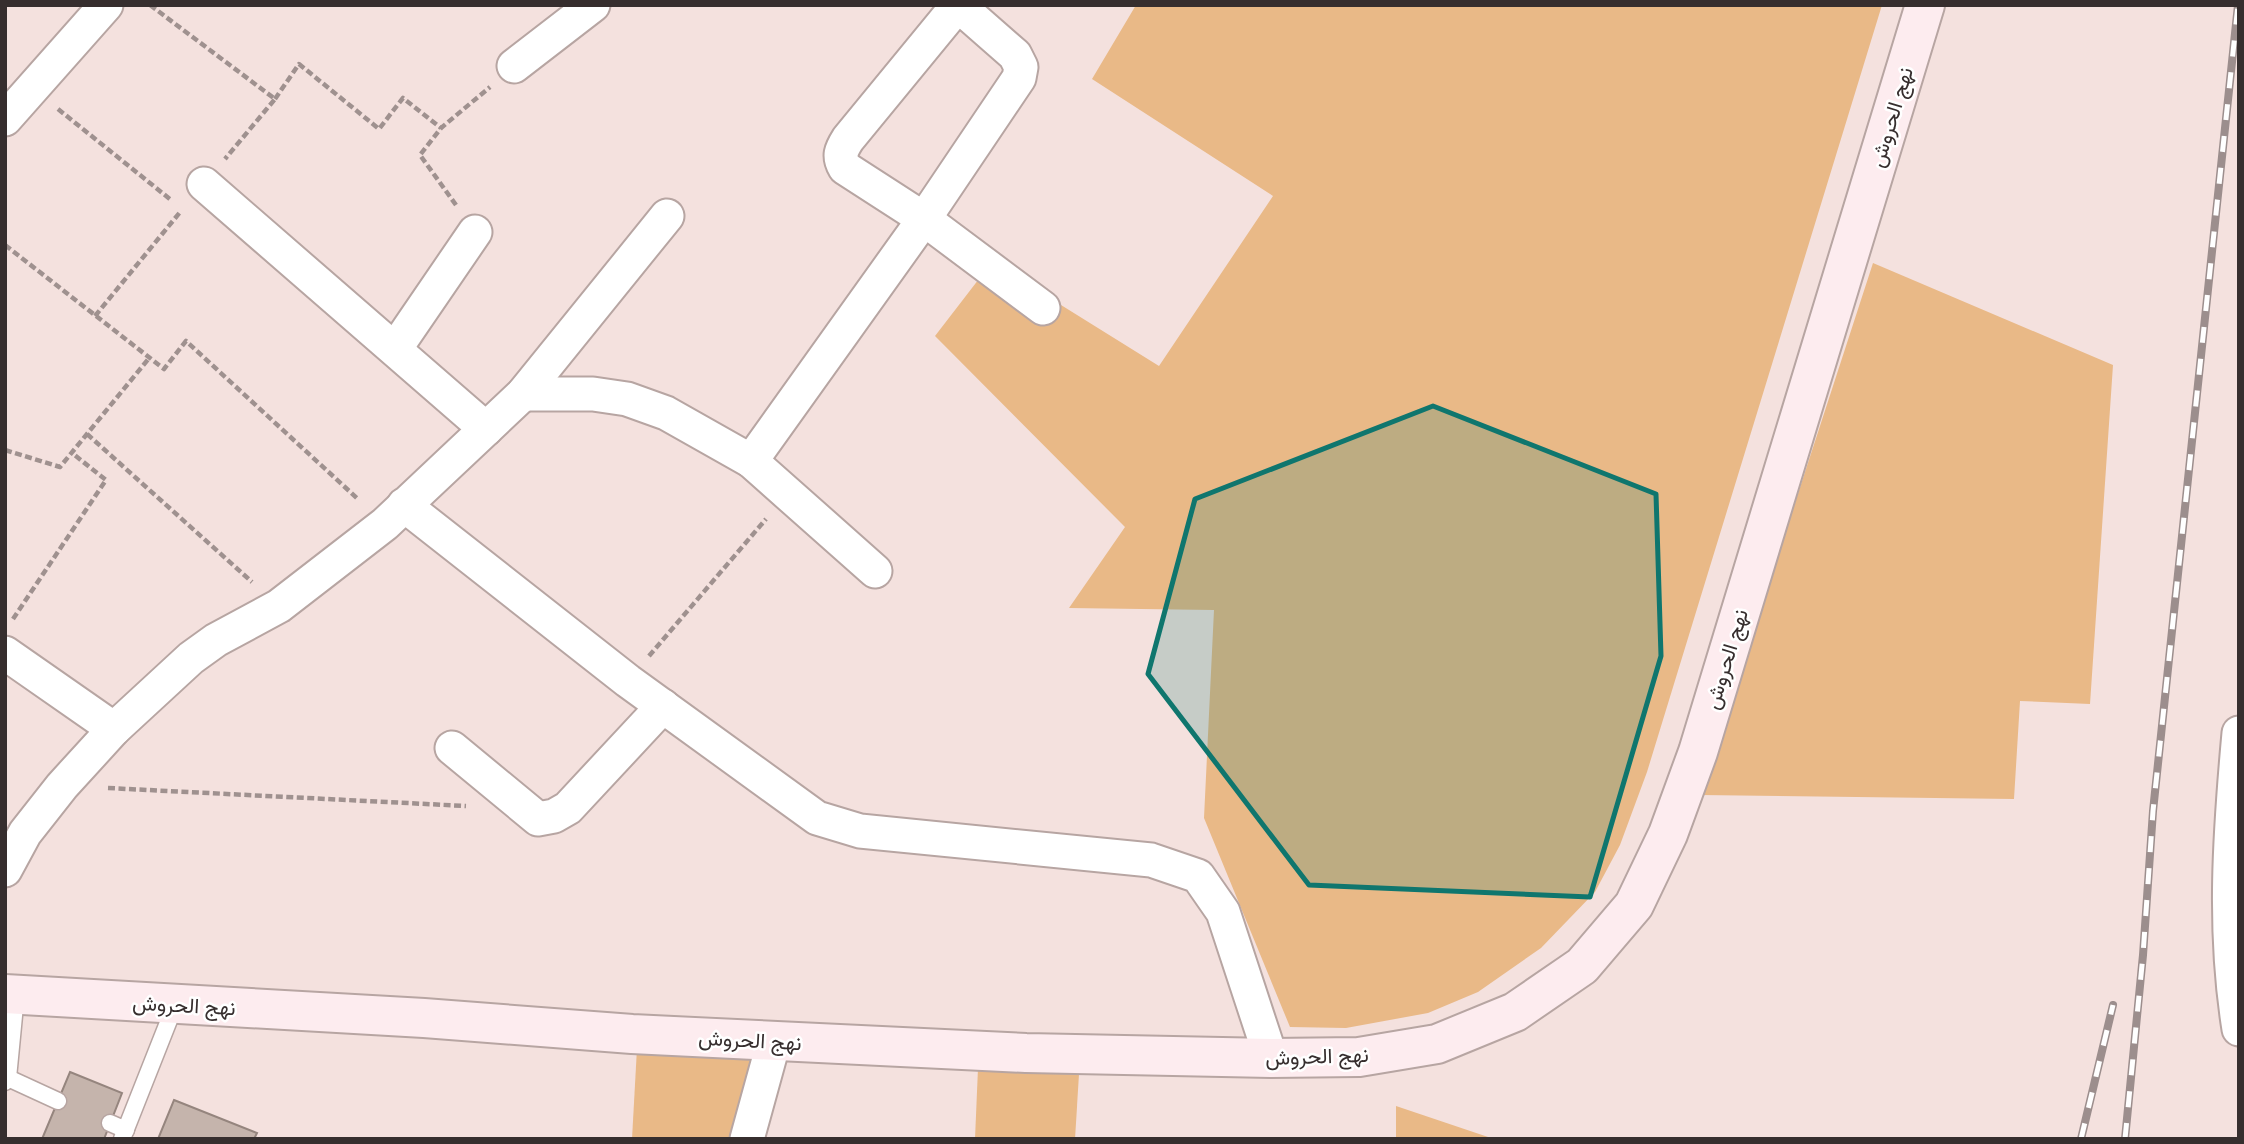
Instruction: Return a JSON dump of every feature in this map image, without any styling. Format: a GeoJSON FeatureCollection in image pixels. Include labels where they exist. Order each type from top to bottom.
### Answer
{"type":"FeatureCollection","features":[{"type":"Feature","properties":{"kind":"street"},"geometry":{"type":"LineString","coordinates":[[5,119],[106,5]]}},
{"type":"Feature","properties":{"kind":"street"},"geometry":{"type":"LineString","coordinates":[[514,66],[593,5]]}},
{"type":"Feature","properties":{"kind":"street"},"geometry":{"type":"LineString","coordinates":[[751,461],[924,219],[1018,78],[1021,67],[1015,55],[958,5],[841,150],[840,159],[845,168],[924,219],[1043,308]]}},
{"type":"Feature","properties":{"kind":"street","name":"نهج الحروش"},"geometry":{"type":"LineString","coordinates":[[11,994],[774,1041],[1026,1053],[1271,1058],[1359,1057],[1437,1044],[1515,1012],[1582,966],[1634,905],[1668,834],[1698,751],[1925,5]]}},
{"type":"Feature","properties":{"kind":"street"},"geometry":{"type":"LineString","coordinates":[[193,197],[395,349],[486,429]]}},
{"type":"Feature","properties":{"kind":"street"},"geometry":{"type":"LineString","coordinates":[[5,870],[15,830],[62,786],[114,729],[191,658],[216,640],[279,606],[395,514],[523,394],[667,216]]}},
{"type":"Feature","properties":{"kind":"street"},"geometry":{"type":"LineString","coordinates":[[395,349],[475,232]]}},
{"type":"Feature","properties":{"kind":"street"},"geometry":{"type":"LineString","coordinates":[[523,394],[593,394],[627,399],[666,413],[751,461],[875,571]]}},
{"type":"Feature","properties":{"kind":"street"},"geometry":{"type":"LineString","coordinates":[[395,514],[817,818],[860,831],[1151,860],[1198,876],[1223,912],[1271,1058]]}},
{"type":"Feature","properties":{"kind":"street"},"geometry":{"type":"LineString","coordinates":[[5,653],[114,729]]}},
{"type":"Feature","properties":{"kind":"street"},"geometry":{"type":"LineString","coordinates":[[453,748],[538,819],[554,816],[568,808],[663,706]]}},
{"type":"Feature","properties":{"kind":"street"},"geometry":{"type":"LineString","coordinates":[[2239,733],[2231,828],[2228,936],[2239,1029]]}},
{"type":"Feature","properties":{"kind":"street"},"geometry":{"type":"LineString","coordinates":[[747,1139],[774,1041]]}},
{"type":"Feature","properties":{"kind":"lane"},"geometry":{"type":"LineString","coordinates":[[11,994],[6,1080],[58,1101]]}},
{"type":"Feature","properties":{"kind":"lane"},"geometry":{"type":"LineString","coordinates":[[110,1123],[124,1134],[175,1004]]}},
{"type":"Feature","properties":{"kind":"path"},"geometry":{"type":"LineString","coordinates":[[275,99],[299,64],[379,129],[403,98],[441,128]]}},
{"type":"Feature","properties":{"kind":"path"},"geometry":{"type":"LineString","coordinates":[[475,232],[420,155],[441,128],[514,66]]}},
{"type":"Feature","properties":{"kind":"path"},"geometry":{"type":"LineString","coordinates":[[33,89],[193,197]]}},
{"type":"Feature","properties":{"kind":"path"},"geometry":{"type":"LineString","coordinates":[[5,245],[164,369],[186,341],[395,514]]}},
{"type":"Feature","properties":{"kind":"path"},"geometry":{"type":"LineString","coordinates":[[5,450],[60,467],[150,357]]}},
{"type":"Feature","properties":{"kind":"path"},"geometry":{"type":"LineString","coordinates":[[87,434],[279,606]]}},
{"type":"Feature","properties":{"kind":"path"},"geometry":{"type":"LineString","coordinates":[[13,620],[106,480],[72,453]]}},
{"type":"Feature","properties":{"kind":"path"},"geometry":{"type":"LineString","coordinates":[[628,681],[787,494]]}},
{"type":"Feature","properties":{"kind":"path"},"geometry":{"type":"LineString","coordinates":[[62,786],[474,806]]}},
{"type":"Feature","properties":{"kind":"highlighted area"},"geometry":{"type":"Polygon","coordinates":[[[1433,406],[1656,494],[1661,656],[1590,897],[1309,885],[1148,674],[1195,499],[1433,406]]]}},
{"type":"Feature","properties":{"kind":"shaded area"},"geometry":{"type":"Polygon","coordinates":[[[1136,5],[1882,5],[1647,772],[1620,845],[1595,892],[1541,948],[1478,992],[1428,1013],[1346,1028],[1290,1027],[1204,818],[1214,610],[1069,608],[1125,527],[935,336],[992,262],[1159,366],[1273,196],[1092,79],[1136,5]]]}},
{"type":"Feature","properties":{"kind":"shaded area"},"geometry":{"type":"Polygon","coordinates":[[[1873,263],[2113,365],[2090,704],[2020,701],[2014,799],[1700,795],[1873,263]]]}},
{"type":"Feature","properties":{"kind":"shaded area"},"geometry":{"type":"Polygon","coordinates":[[[637,1048],[764,1058],[758,1139],[632,1139],[637,1048]]]}},
{"type":"Feature","properties":{"kind":"shaded area"},"geometry":{"type":"Polygon","coordinates":[[[978,1068],[1079,1074],[1075,1139],[975,1139],[978,1068]]]}},
{"type":"Feature","properties":{"kind":"shaded area"},"geometry":{"type":"Polygon","coordinates":[[[1396,1106],[1494,1139],[1396,1139],[1396,1106]]]}},
{"type":"Feature","properties":{"kind":"building"},"geometry":{"type":"Polygon","coordinates":[[[70,1072],[122,1093],[104,1139],[42,1139],[70,1072]]]}},
{"type":"Feature","properties":{"kind":"building"},"geometry":{"type":"Polygon","coordinates":[[[174,1100],[257,1133],[254,1139],[158,1139],[174,1100]]]}},
{"type":"Feature","properties":{"kind":"railway"},"geometry":{"type":"LineString","coordinates":[[2125,1139],[2143,955],[2153,811],[2238,5]]}},
{"type":"Feature","properties":{"kind":"railway"},"geometry":{"type":"LineString","coordinates":[[2081,1139],[2113,1005]]}}]}
